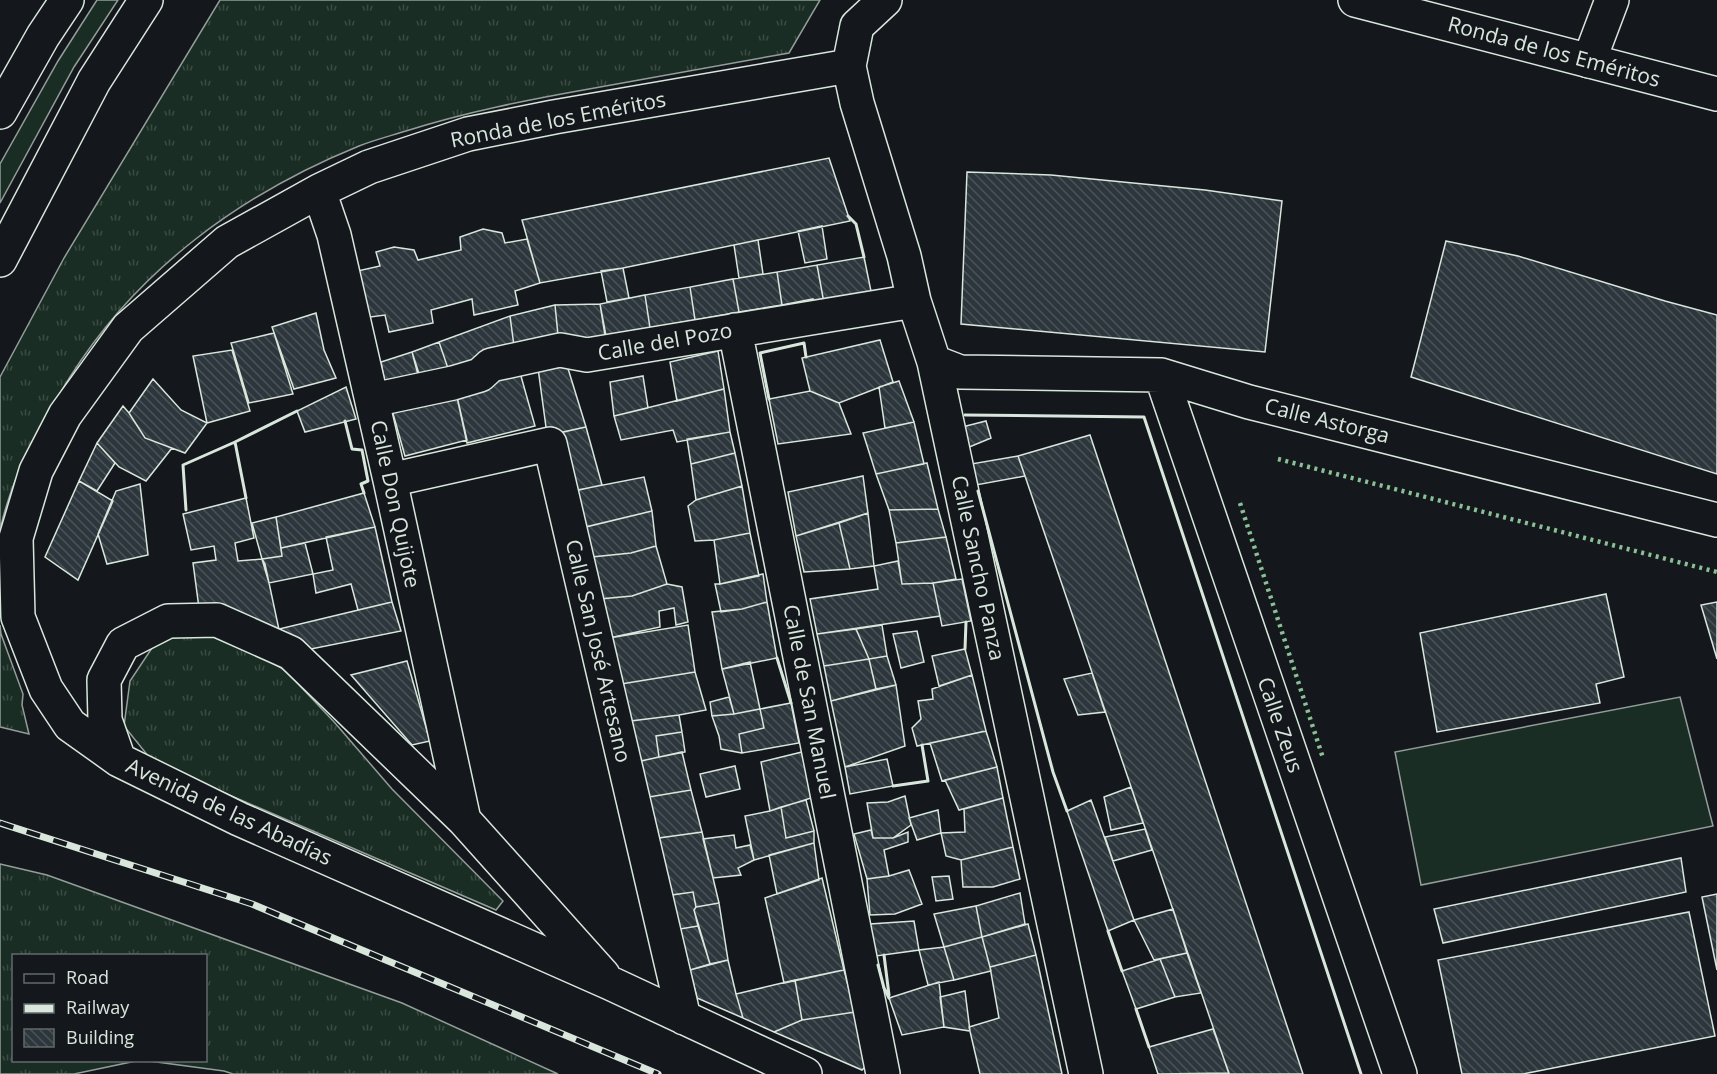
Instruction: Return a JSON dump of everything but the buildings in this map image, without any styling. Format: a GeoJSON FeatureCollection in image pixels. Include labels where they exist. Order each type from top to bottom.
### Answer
{"type":"FeatureCollection","features":[{"type":"Feature","properties":{"kind":"street"},"geometry":{"type":"LineString","coordinates":[[0,112],[43,36],[67,0]]}},
{"type":"Feature","properties":{"kind":"street"},"geometry":{"type":"LineString","coordinates":[[0,260],[94,81],[146,0]]}},
{"type":"Feature","properties":{"kind":"street"},"geometry":{"type":"LineString","coordinates":[[849,66],[857,26],[885,0]]}},
{"type":"Feature","properties":{"kind":"street","name":"Ronda de los Eméritos"},"geometry":{"type":"LineString","coordinates":[[1355,0],[1717,94]]}},
{"type":"Feature","properties":{"kind":"street"},"geometry":{"type":"LineString","coordinates":[[1589,61],[1612,0]]}},
{"type":"Feature","properties":{"kind":"street","name":"Ronda de los Eméritos"},"geometry":{"type":"LineString","coordinates":[[119,760],[70,725],[46,689],[18,617],[16,538],[36,471],[65,415],[128,328],[227,242],[319,190],[369,167],[468,134],[849,66]]}},
{"type":"Feature","properties":{"kind":"street","name":"Calle Sancho Panza"},"geometry":{"type":"LineString","coordinates":[[849,66],[857,103],[934,362],[1086,1074]]}},
{"type":"Feature","properties":{"kind":"street","name":"Calle Don Quijote"},"geometry":{"type":"LineString","coordinates":[[319,190],[334,235],[464,820]]}},
{"type":"Feature","properties":{"kind":"street","name":"Calle del Pozo"},"geometry":{"type":"LineString","coordinates":[[387,396],[480,375],[491,365],[560,350],[586,355],[914,301]]}},
{"type":"Feature","properties":{"kind":"street","name":"Calle de San Manuel"},"geometry":{"type":"LineString","coordinates":[[735,330],[883,1074]]}},
{"type":"Feature","properties":{"kind":"street","name":"Calle Astorga"},"geometry":{"type":"LineString","coordinates":[[934,362],[960,372],[1161,375],[1249,402],[1717,520]]}},
{"type":"Feature","properties":{"kind":"street","name":"Calle Zeus"},"geometry":{"type":"LineString","coordinates":[[1161,375],[1400,1074]]}},
{"type":"Feature","properties":{"kind":"street","name":"Calle San José Artesano"},"geometry":{"type":"LineString","coordinates":[[390,480],[550,444],[684,1018]]}},
{"type":"Feature","properties":{"kind":"street","name":"Avenida de las Abadías"},"geometry":{"type":"LineString","coordinates":[[610,983],[464,820],[291,653],[217,620],[168,621],[123,644],[104,680],[105,720],[119,760],[239,819],[610,983],[805,1074]]}},
{"type":"Feature","properties":{"kind":"green space"},"geometry":{"type":"Polygon","coordinates":[[[97,0],[118,0],[74,67],[0,203],[0,164],[58,61],[97,0]]]}},
{"type":"Feature","properties":{"kind":"green space"},"geometry":{"type":"Polygon","coordinates":[[[220,0],[820,0],[789,53],[543,98],[429,124],[365,144],[315,165],[234,212],[160,269],[127,302],[97,338],[59,395],[28,451],[12,490],[0,530],[0,377],[64,258],[220,0]]]}},
{"type":"Feature","properties":{"kind":"green space"},"geometry":{"type":"Polygon","coordinates":[[[0,625],[1,634],[23,694],[22,705],[29,734],[0,727],[0,625]]]}},
{"type":"Feature","properties":{"kind":"green space"},"geometry":{"type":"Polygon","coordinates":[[[220,634],[285,670],[392,789],[503,901],[496,910],[153,762],[124,726],[130,681],[158,639],[220,634]]]}},
{"type":"Feature","properties":{"kind":"green space"},"geometry":{"type":"Polygon","coordinates":[[[1680,697],[1713,826],[1421,885],[1395,752],[1680,697]]]}},
{"type":"Feature","properties":{"kind":"green space"},"geometry":{"type":"Polygon","coordinates":[[[0,864],[47,875],[402,1003],[558,1074],[233,1074],[156,1062],[207,1062],[207,954],[12,954],[12,1062],[131,1062],[74,1074],[0,1074],[0,864]]]}},
{"type":"Feature","properties":{"kind":"railway"},"geometry":{"type":"LineString","coordinates":[[0,823],[252,904],[658,1074]]}},
{"type":"Feature","properties":{"kind":"hedge"},"geometry":{"type":"LineString","coordinates":[[1278,459],[1717,572]]}},
{"type":"Feature","properties":{"kind":"hedge"},"geometry":{"type":"LineString","coordinates":[[1240,503],[1323,758]]}},
{"type":"Feature","properties":{"kind":"wall"},"geometry":{"type":"LineString","coordinates":[[848,216],[856,224],[864,257]]}},
{"type":"Feature","properties":{"kind":"wall"},"geometry":{"type":"LineString","coordinates":[[769,399],[760,353],[804,343],[806,357]]}},
{"type":"Feature","properties":{"kind":"wall"},"geometry":{"type":"LineString","coordinates":[[235,442],[297,411]]}},
{"type":"Feature","properties":{"kind":"wall"},"geometry":{"type":"LineString","coordinates":[[965,415],[1144,417],[1361,1074]]}},
{"type":"Feature","properties":{"kind":"wall"},"geometry":{"type":"LineString","coordinates":[[345,421],[352,449],[362,450],[368,481],[361,484],[364,493]]}},
{"type":"Feature","properties":{"kind":"wall"},"geometry":{"type":"LineString","coordinates":[[186,510],[183,465],[235,442],[246,498]]}},
{"type":"Feature","properties":{"kind":"wall"},"geometry":{"type":"LineString","coordinates":[[978,491],[1053,772],[1067,811]]}},
{"type":"Feature","properties":{"kind":"wall"},"geometry":{"type":"LineString","coordinates":[[965,649],[966,622]]}},
{"type":"Feature","properties":{"kind":"wall"},"geometry":{"type":"LineString","coordinates":[[777,658],[791,703]]}},
{"type":"Feature","properties":{"kind":"wall"},"geometry":{"type":"LineString","coordinates":[[893,786],[928,781],[922,745]]}},
{"type":"Feature","properties":{"kind":"wall"},"geometry":{"type":"LineString","coordinates":[[1108,931],[1122,971]]}},
{"type":"Feature","properties":{"kind":"wall"},"geometry":{"type":"LineString","coordinates":[[884,955],[889,995]]}},
{"type":"Feature","properties":{"kind":"wall"},"geometry":{"type":"LineString","coordinates":[[878,965],[889,998]]}},
{"type":"Feature","properties":{"kind":"wall"},"geometry":{"type":"LineString","coordinates":[[1136,1009],[1149,1047]]}}]}
